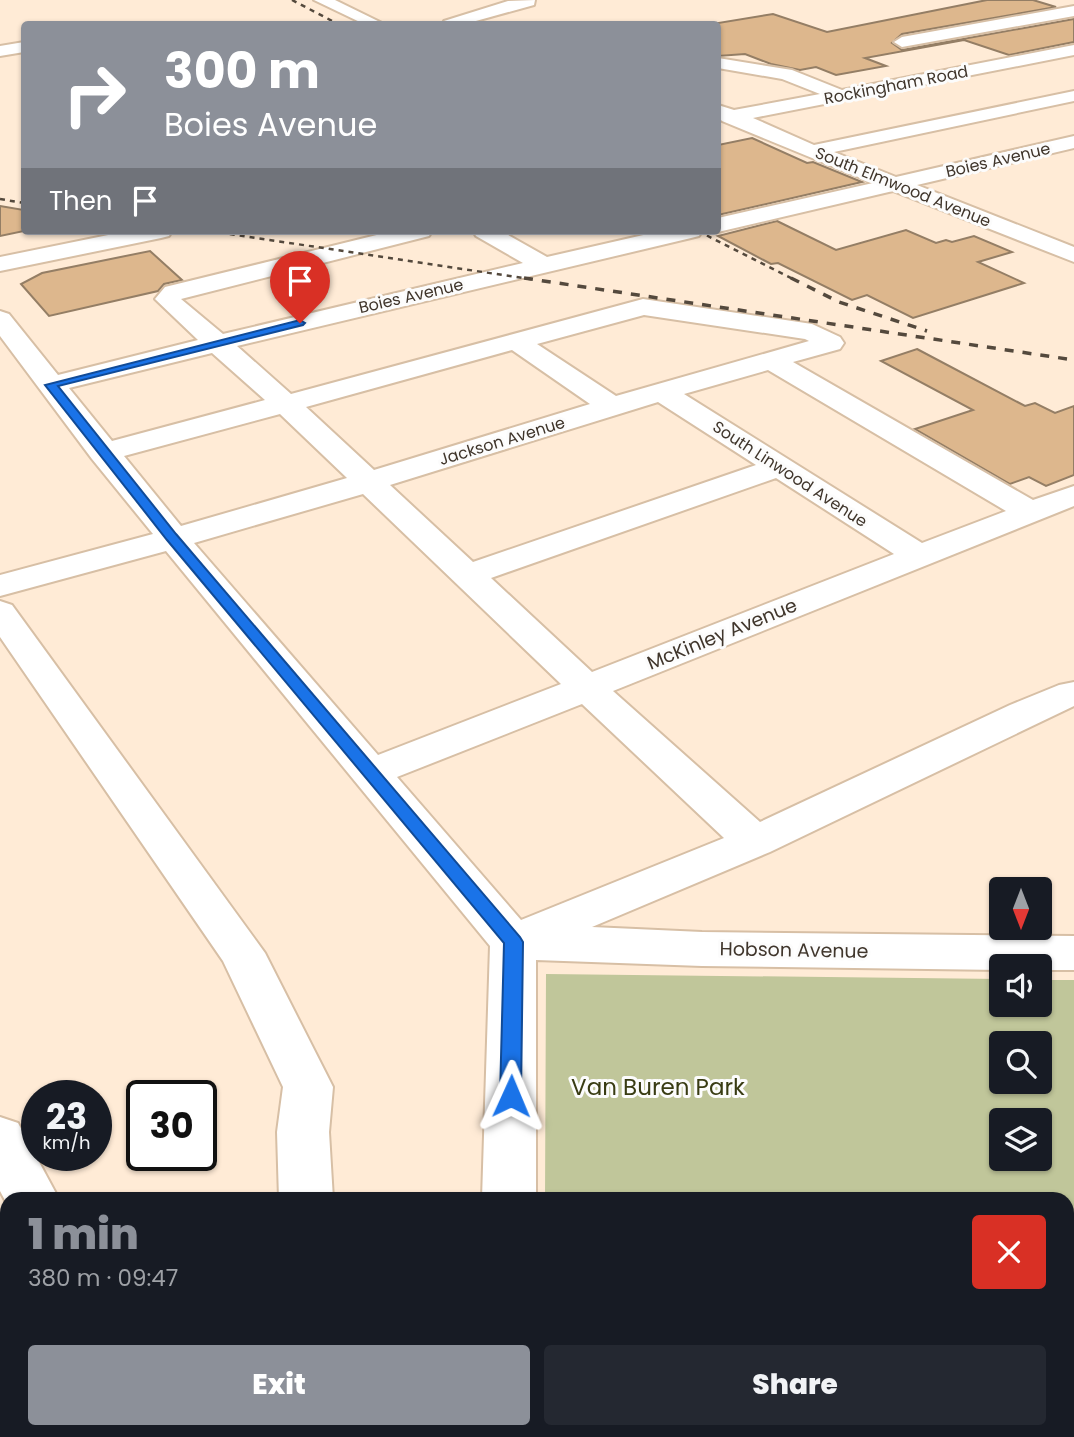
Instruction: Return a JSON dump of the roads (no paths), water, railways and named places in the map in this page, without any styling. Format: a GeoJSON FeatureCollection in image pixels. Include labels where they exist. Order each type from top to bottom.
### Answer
{"type":"FeatureCollection","features":[{"type":"Feature","properties":{"kind":"street"},"geometry":{"type":"LineString","coordinates":[[322,0],[369,21]]}},
{"type":"Feature","properties":{"kind":"street"},"geometry":{"type":"LineString","coordinates":[[460,21],[534,1]]}},
{"type":"Feature","properties":{"kind":"street"},"geometry":{"type":"LineString","coordinates":[[902,42],[1074,11]]}},
{"type":"Feature","properties":{"kind":"street"},"geometry":{"type":"LineString","coordinates":[[934,36],[1051,72]]}},
{"type":"Feature","properties":{"kind":"street"},"geometry":{"type":"LineString","coordinates":[[0,51],[21,48]]}},
{"type":"Feature","properties":{"kind":"street","name":"Rockingham Road"},"geometry":{"type":"LineString","coordinates":[[725,120],[1074,50]]}},
{"type":"Feature","properties":{"kind":"street"},"geometry":{"type":"LineString","coordinates":[[721,63],[786,74],[842,96]]}},
{"type":"Feature","properties":{"kind":"street"},"geometry":{"type":"LineString","coordinates":[[928,64],[953,74]]}},
{"type":"Feature","properties":{"kind":"street"},"geometry":{"type":"LineString","coordinates":[[812,151],[1074,96]]}},
{"type":"Feature","properties":{"kind":"street","name":"South Elmwood Avenue"},"geometry":{"type":"LineString","coordinates":[[725,120],[760,129],[1074,255]]}},
{"type":"Feature","properties":{"kind":"street","name":"Boies Avenue"},"geometry":{"type":"LineString","coordinates":[[721,224],[1074,142]]}},
{"type":"Feature","properties":{"kind":"street"},"geometry":{"type":"LineString","coordinates":[[1011,230],[1061,227]]}},
{"type":"Feature","properties":{"kind":"street"},"geometry":{"type":"LineString","coordinates":[[0,264],[142,235]]}},
{"type":"Feature","properties":{"kind":"street"},"geometry":{"type":"LineString","coordinates":[[382,235],[344,239],[174,292],[167,299],[219,343],[755,842]]}},
{"type":"Feature","properties":{"kind":"street"},"geometry":{"type":"LineString","coordinates":[[491,235],[544,265]]}},
{"type":"Feature","properties":{"kind":"street","name":"Boies Avenue"},"geometry":{"type":"LineString","coordinates":[[50,385],[674,235]]}},
{"type":"Feature","properties":{"kind":"street","name":"Jackson Avenue"},"geometry":{"type":"LineString","coordinates":[[0,586],[291,506],[612,406],[831,343],[812,332],[651,307],[516,341]]}},
{"type":"Feature","properties":{"kind":"street"},"geometry":{"type":"LineString","coordinates":[[0,319],[103,453],[172,537],[513,942],[509,1192]]}},
{"type":"Feature","properties":{"kind":"street"},"geometry":{"type":"LineString","coordinates":[[103,453],[516,341],[612,406]]}},
{"type":"Feature","properties":{"kind":"street"},"geometry":{"type":"LineString","coordinates":[[772,361],[1031,512]]}},
{"type":"Feature","properties":{"kind":"street","name":"South Linwood Avenue"},"geometry":{"type":"LineString","coordinates":[[662,392],[919,556]]}},
{"type":"Feature","properties":{"kind":"street"},"geometry":{"type":"LineString","coordinates":[[467,575],[780,467]]}},
{"type":"Feature","properties":{"kind":"street","name":"McKinley Avenue"},"geometry":{"type":"LineString","coordinates":[[370,773],[1074,495]]}},
{"type":"Feature","properties":{"kind":"street"},"geometry":{"type":"LineString","coordinates":[[0,612],[242,953],[308,1087],[303,1132],[306,1192]]}},
{"type":"Feature","properties":{"kind":"street"},"geometry":{"type":"LineString","coordinates":[[513,942],[755,842],[1073,688]]}},
{"type":"Feature","properties":{"kind":"street","name":"Hobson Avenue"},"geometry":{"type":"LineString","coordinates":[[513,942],[702,949],[1074,953]]}},
{"type":"Feature","properties":{"kind":"street"},"geometry":{"type":"LineString","coordinates":[[0,1139],[28,1192]]}},
{"type":"Feature","properties":{"kind":"railway"},"geometry":{"type":"LineString","coordinates":[[292,0],[332,21]]}},
{"type":"Feature","properties":{"kind":"railway"},"geometry":{"type":"LineString","coordinates":[[0,199],[21,202]]}},
{"type":"Feature","properties":{"kind":"railway"},"geometry":{"type":"LineString","coordinates":[[237,235],[536,280]]}},
{"type":"Feature","properties":{"kind":"railway"},"geometry":{"type":"LineString","coordinates":[[706,235],[795,280]]}},
{"type":"Feature","properties":{"kind":"railway"},"geometry":{"type":"LineString","coordinates":[[524,278],[1074,360]]}},
{"type":"Feature","properties":{"kind":"railway"},"geometry":{"type":"LineString","coordinates":[[791,278],[795,280]]}},
{"type":"Feature","properties":{"kind":"railway"},"geometry":{"type":"LineString","coordinates":[[795,280],[839,302],[927,331]]}},
{"type":"Feature","properties":{"kind":"park label","name":"Van Buren Park"},"geometry":{"type":"Point","coordinates":[658,1087]}}]}
